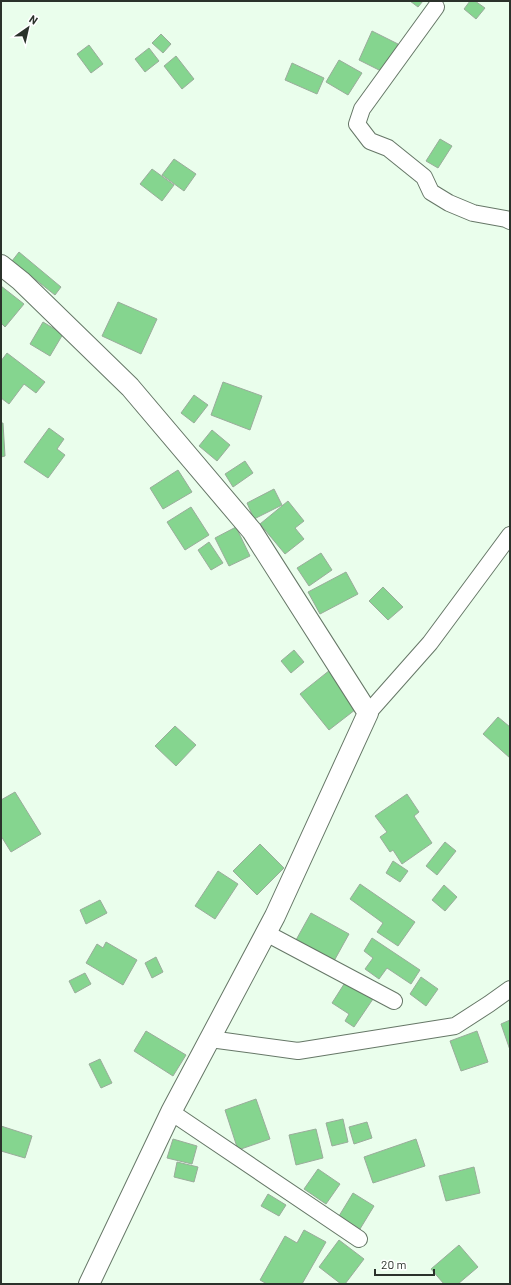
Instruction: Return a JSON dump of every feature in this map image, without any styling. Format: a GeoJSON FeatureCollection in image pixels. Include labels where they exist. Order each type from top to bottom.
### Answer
{"type":"FeatureCollection","features":[{"type":"Feature","properties":{"kind":"street"},"geometry":{"type":"LineString","coordinates":[[436,7],[362,109],[357,124],[370,141],[388,148],[424,177],[431,192],[449,203],[472,213],[510,221]]}},
{"type":"Feature","properties":{"kind":"street"},"geometry":{"type":"LineString","coordinates":[[1,265],[21,281],[130,387],[252,530],[368,713]]}},
{"type":"Feature","properties":{"kind":"street"},"geometry":{"type":"LineString","coordinates":[[89,1284],[171,1112],[266,933],[368,713],[430,643],[510,535]]}},
{"type":"Feature","properties":{"kind":"street"},"geometry":{"type":"LineString","coordinates":[[266,933],[394,1001]]}},
{"type":"Feature","properties":{"kind":"street"},"geometry":{"type":"LineString","coordinates":[[210,1039],[298,1051],[455,1026],[510,989]]}},
{"type":"Feature","properties":{"kind":"street"},"geometry":{"type":"LineString","coordinates":[[171,1112],[359,1238]]}},
{"type":"Feature","properties":{"kind":"building"},"geometry":{"type":"Polygon","coordinates":[[[410,1],[423,1],[418,7],[410,1]]]}},
{"type":"Feature","properties":{"kind":"building"},"geometry":{"type":"Polygon","coordinates":[[[470,1],[475,1],[485,8],[476,19],[464,9],[470,1]]]}},
{"type":"Feature","properties":{"kind":"building"},"geometry":{"type":"Polygon","coordinates":[[[372,31],[398,44],[385,73],[359,60],[372,31]]]}},
{"type":"Feature","properties":{"kind":"building"},"geometry":{"type":"Polygon","coordinates":[[[161,34],[171,44],[163,53],[152,43],[161,34]]]}},
{"type":"Feature","properties":{"kind":"building"},"geometry":{"type":"Polygon","coordinates":[[[89,45],[103,64],[91,73],[77,54],[89,45]]]}},
{"type":"Feature","properties":{"kind":"building"},"geometry":{"type":"Polygon","coordinates":[[[149,48],[159,61],[145,72],[135,59],[149,48]]]}},
{"type":"Feature","properties":{"kind":"building"},"geometry":{"type":"Polygon","coordinates":[[[176,56],[194,79],[182,89],[164,66],[176,56]]]}},
{"type":"Feature","properties":{"kind":"building"},"geometry":{"type":"Polygon","coordinates":[[[339,60],[362,73],[348,95],[326,82],[339,60]]]}},
{"type":"Feature","properties":{"kind":"building"},"geometry":{"type":"Polygon","coordinates":[[[292,63],[324,78],[317,94],[285,80],[292,63]]]}},
{"type":"Feature","properties":{"kind":"building"},"geometry":{"type":"Polygon","coordinates":[[[440,139],[452,146],[438,168],[426,161],[440,139]]]}},
{"type":"Feature","properties":{"kind":"building"},"geometry":{"type":"Polygon","coordinates":[[[174,159],[196,174],[184,191],[162,175],[174,159]]]}},
{"type":"Feature","properties":{"kind":"building"},"geometry":{"type":"Polygon","coordinates":[[[152,169],[174,185],[162,201],[140,184],[152,169]]]}},
{"type":"Feature","properties":{"kind":"building"},"geometry":{"type":"Polygon","coordinates":[[[19,252],[61,287],[55,295],[12,261],[19,252]]]}},
{"type":"Feature","properties":{"kind":"building"},"geometry":{"type":"Polygon","coordinates":[[[1,286],[24,304],[5,327],[1,323],[1,286]]]}},
{"type":"Feature","properties":{"kind":"building"},"geometry":{"type":"Polygon","coordinates":[[[118,302],[157,319],[141,354],[102,336],[118,302]]]}},
{"type":"Feature","properties":{"kind":"building"},"geometry":{"type":"Polygon","coordinates":[[[43,322],[63,334],[50,356],[30,344],[43,322]]]}},
{"type":"Feature","properties":{"kind":"building"},"geometry":{"type":"Polygon","coordinates":[[[7,353],[45,382],[36,393],[24,384],[9,404],[1,398],[1,361],[7,353]]]}},
{"type":"Feature","properties":{"kind":"building"},"geometry":{"type":"Polygon","coordinates":[[[223,382],[262,396],[250,430],[211,415],[223,382]]]}},
{"type":"Feature","properties":{"kind":"building"},"geometry":{"type":"Polygon","coordinates":[[[194,395],[208,405],[194,423],[181,413],[194,395]]]}},
{"type":"Feature","properties":{"kind":"building"},"geometry":{"type":"Polygon","coordinates":[[[1,423],[3,423],[5,456],[1,457],[1,423]]]}},
{"type":"Feature","properties":{"kind":"building"},"geometry":{"type":"Polygon","coordinates":[[[49,428],[64,439],[57,449],[65,455],[48,478],[24,462],[49,428]]]}},
{"type":"Feature","properties":{"kind":"building"},"geometry":{"type":"Polygon","coordinates":[[[212,430],[230,445],[217,461],[199,446],[212,430]]]}},
{"type":"Feature","properties":{"kind":"building"},"geometry":{"type":"Polygon","coordinates":[[[245,461],[253,473],[233,487],[225,474],[245,461]]]}},
{"type":"Feature","properties":{"kind":"building"},"geometry":{"type":"Polygon","coordinates":[[[178,470],[192,492],[163,509],[150,488],[178,470]]]}},
{"type":"Feature","properties":{"kind":"building"},"geometry":{"type":"Polygon","coordinates":[[[274,489],[282,505],[254,519],[247,503],[274,489]]]}},
{"type":"Feature","properties":{"kind":"building"},"geometry":{"type":"Polygon","coordinates":[[[288,501],[304,521],[295,528],[304,539],[285,554],[260,524],[288,501]]]}},
{"type":"Feature","properties":{"kind":"building"},"geometry":{"type":"Polygon","coordinates":[[[191,507],[209,535],[185,550],[167,522],[191,507]]]}},
{"type":"Feature","properties":{"kind":"building"},"geometry":{"type":"Polygon","coordinates":[[[236,527],[250,556],[229,566],[215,538],[236,527]]]}},
{"type":"Feature","properties":{"kind":"building"},"geometry":{"type":"Polygon","coordinates":[[[209,542],[223,563],[211,570],[198,550],[209,542]]]}},
{"type":"Feature","properties":{"kind":"building"},"geometry":{"type":"Polygon","coordinates":[[[321,553],[332,570],[309,586],[297,568],[321,553]]]}},
{"type":"Feature","properties":{"kind":"building"},"geometry":{"type":"Polygon","coordinates":[[[346,572],[358,594],[320,614],[308,592],[346,572]]]}},
{"type":"Feature","properties":{"kind":"building"},"geometry":{"type":"Polygon","coordinates":[[[383,587],[403,607],[388,620],[369,601],[383,587]]]}},
{"type":"Feature","properties":{"kind":"building"},"geometry":{"type":"Polygon","coordinates":[[[294,650],[304,662],[291,673],[281,661],[294,650]]]}},
{"type":"Feature","properties":{"kind":"building"},"geometry":{"type":"Polygon","coordinates":[[[330,670],[360,706],[329,730],[300,694],[330,670]]]}},
{"type":"Feature","properties":{"kind":"building"},"geometry":{"type":"Polygon","coordinates":[[[498,717],[510,727],[510,758],[483,734],[498,717]]]}},
{"type":"Feature","properties":{"kind":"building"},"geometry":{"type":"Polygon","coordinates":[[[175,726],[196,745],[176,766],[155,746],[175,726]]]}},
{"type":"Feature","properties":{"kind":"building"},"geometry":{"type":"Polygon","coordinates":[[[15,792],[41,834],[11,852],[1,836],[1,800],[15,792]]]}},
{"type":"Feature","properties":{"kind":"building"},"geometry":{"type":"Polygon","coordinates":[[[407,794],[419,812],[414,816],[432,843],[402,864],[393,850],[390,852],[380,837],[387,832],[375,816],[407,794]]]}},
{"type":"Feature","properties":{"kind":"building"},"geometry":{"type":"Polygon","coordinates":[[[445,842],[456,851],[437,875],[426,866],[445,842]]]}},
{"type":"Feature","properties":{"kind":"building"},"geometry":{"type":"Polygon","coordinates":[[[260,844],[284,868],[257,895],[233,871],[260,844]]]}},
{"type":"Feature","properties":{"kind":"building"},"geometry":{"type":"Polygon","coordinates":[[[393,861],[408,871],[400,882],[386,873],[393,861]]]}},
{"type":"Feature","properties":{"kind":"building"},"geometry":{"type":"Polygon","coordinates":[[[218,871],[238,884],[215,919],[195,906],[218,871]]]}},
{"type":"Feature","properties":{"kind":"building"},"geometry":{"type":"Polygon","coordinates":[[[360,884],[415,922],[398,946],[377,932],[383,923],[350,899],[360,884]]]}},
{"type":"Feature","properties":{"kind":"building"},"geometry":{"type":"Polygon","coordinates":[[[444,885],[457,897],[445,911],[432,900],[444,885]]]}},
{"type":"Feature","properties":{"kind":"building"},"geometry":{"type":"Polygon","coordinates":[[[100,900],[107,913],[86,924],[80,910],[100,900]]]}},
{"type":"Feature","properties":{"kind":"building"},"geometry":{"type":"Polygon","coordinates":[[[311,913],[349,934],[334,961],[296,940],[311,913]]]}},
{"type":"Feature","properties":{"kind":"building"},"geometry":{"type":"Polygon","coordinates":[[[372,938],[420,970],[411,984],[387,968],[379,979],[365,969],[373,958],[364,951],[372,938]]]}},
{"type":"Feature","properties":{"kind":"building"},"geometry":{"type":"Polygon","coordinates":[[[106,942],[137,960],[123,985],[86,963],[97,944],[103,948],[106,942]]]}},
{"type":"Feature","properties":{"kind":"building"},"geometry":{"type":"Polygon","coordinates":[[[156,957],[163,972],[152,978],[145,963],[156,957]]]}},
{"type":"Feature","properties":{"kind":"building"},"geometry":{"type":"Polygon","coordinates":[[[85,973],[91,984],[75,993],[69,981],[85,973]]]}},
{"type":"Feature","properties":{"kind":"building"},"geometry":{"type":"Polygon","coordinates":[[[421,977],[438,989],[426,1006],[410,994],[421,977]]]}},
{"type":"Feature","properties":{"kind":"building"},"geometry":{"type":"Polygon","coordinates":[[[346,981],[373,999],[354,1027],[345,1021],[349,1014],[332,1003],[346,981]]]}},
{"type":"Feature","properties":{"kind":"building"},"geometry":{"type":"Polygon","coordinates":[[[510,1020],[510,1050],[501,1024],[510,1020]]]}},
{"type":"Feature","properties":{"kind":"building"},"geometry":{"type":"Polygon","coordinates":[[[146,1031],[186,1055],[173,1076],[134,1051],[146,1031]]]}},
{"type":"Feature","properties":{"kind":"building"},"geometry":{"type":"Polygon","coordinates":[[[477,1031],[488,1062],[461,1071],[450,1041],[477,1031]]]}},
{"type":"Feature","properties":{"kind":"building"},"geometry":{"type":"Polygon","coordinates":[[[100,1059],[112,1083],[101,1088],[89,1064],[100,1059]]]}},
{"type":"Feature","properties":{"kind":"building"},"geometry":{"type":"Polygon","coordinates":[[[256,1099],[270,1139],[238,1150],[225,1110],[256,1099]]]}},
{"type":"Feature","properties":{"kind":"building"},"geometry":{"type":"Polygon","coordinates":[[[343,1119],[348,1142],[332,1146],[326,1123],[343,1119]]]}},
{"type":"Feature","properties":{"kind":"building"},"geometry":{"type":"Polygon","coordinates":[[[367,1122],[372,1138],[354,1144],[349,1127],[367,1122]]]}},
{"type":"Feature","properties":{"kind":"building"},"geometry":{"type":"Polygon","coordinates":[[[1,1126],[32,1136],[25,1158],[1,1151],[1,1126]]]}},
{"type":"Feature","properties":{"kind":"building"},"geometry":{"type":"Polygon","coordinates":[[[316,1129],[323,1158],[296,1165],[289,1135],[316,1129]]]}},
{"type":"Feature","properties":{"kind":"building"},"geometry":{"type":"Polygon","coordinates":[[[173,1139],[197,1146],[192,1164],[167,1158],[173,1139]]]}},
{"type":"Feature","properties":{"kind":"building"},"geometry":{"type":"Polygon","coordinates":[[[416,1139],[425,1166],[373,1183],[364,1157],[416,1139]]]}},
{"type":"Feature","properties":{"kind":"building"},"geometry":{"type":"Polygon","coordinates":[[[177,1162],[198,1167],[194,1182],[174,1177],[177,1162]]]}},
{"type":"Feature","properties":{"kind":"building"},"geometry":{"type":"Polygon","coordinates":[[[474,1167],[480,1193],[446,1201],[439,1176],[474,1167]]]}},
{"type":"Feature","properties":{"kind":"building"},"geometry":{"type":"Polygon","coordinates":[[[318,1169],[340,1184],[326,1204],[304,1189],[318,1169]]]}},
{"type":"Feature","properties":{"kind":"building"},"geometry":{"type":"Polygon","coordinates":[[[353,1193],[374,1206],[360,1229],[339,1216],[353,1193]]]}},
{"type":"Feature","properties":{"kind":"building"},"geometry":{"type":"Polygon","coordinates":[[[268,1194],[286,1205],[279,1216],[261,1206],[268,1194]]]}},
{"type":"Feature","properties":{"kind":"building"},"geometry":{"type":"Polygon","coordinates":[[[304,1230],[326,1242],[302,1284],[267,1284],[260,1280],[285,1236],[297,1243],[304,1230]]]}},
{"type":"Feature","properties":{"kind":"building"},"geometry":{"type":"Polygon","coordinates":[[[339,1240],[364,1259],[345,1284],[341,1284],[319,1267],[339,1240]]]}},
{"type":"Feature","properties":{"kind":"building"},"geometry":{"type":"Polygon","coordinates":[[[459,1245],[478,1267],[458,1284],[444,1284],[431,1269],[459,1245]]]}}]}
